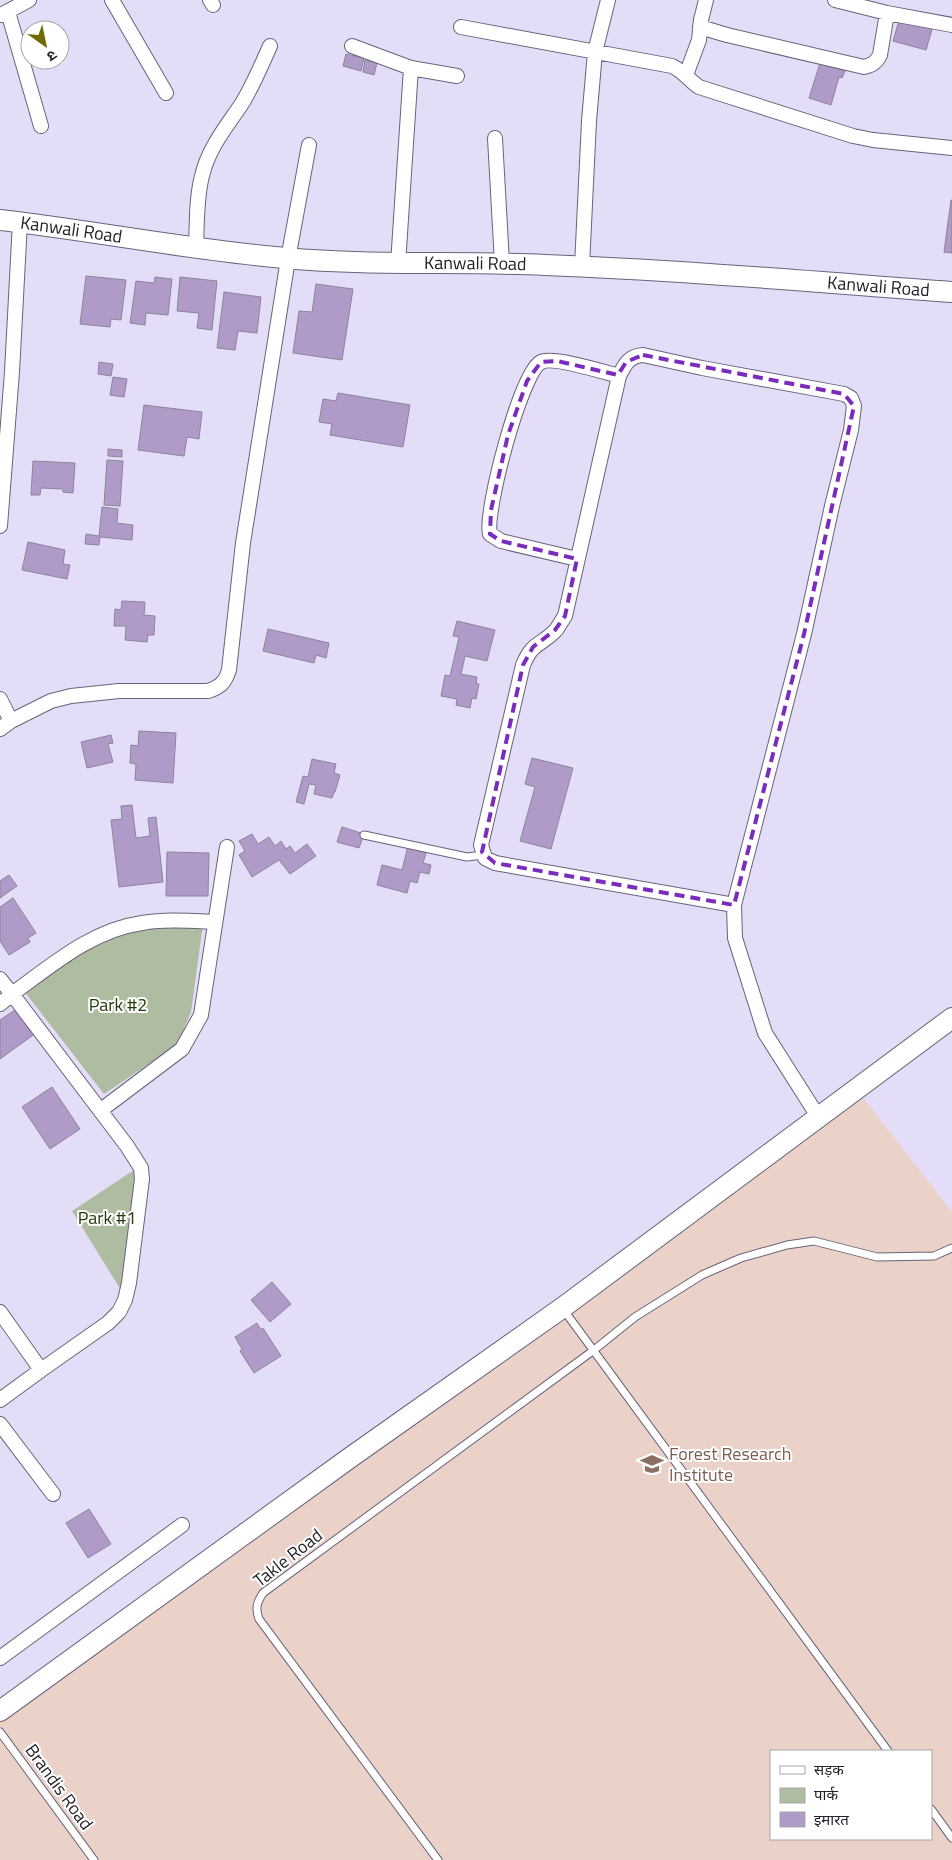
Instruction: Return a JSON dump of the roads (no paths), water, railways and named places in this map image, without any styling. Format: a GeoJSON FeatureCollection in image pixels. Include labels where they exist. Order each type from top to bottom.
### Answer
{"type":"FeatureCollection","features":[{"type":"Feature","properties":{"kind":"main road","name":"Kanwali Road"},"geometry":{"type":"LineString","coordinates":[[0,220],[196,249],[288,259],[398,264],[502,263],[582,266],[952,292]]}},
{"type":"Feature","properties":{"kind":"main road"},"geometry":{"type":"LineString","coordinates":[[0,1711],[351,1457],[562,1308],[952,1018]]}},
{"type":"Feature","properties":{"kind":"street"},"geometry":{"type":"LineString","coordinates":[[112,0],[166,94]]}},
{"type":"Feature","properties":{"kind":"street"},"geometry":{"type":"LineString","coordinates":[[582,266],[589,121],[595,52],[608,0]]}},
{"type":"Feature","properties":{"kind":"street"},"geometry":{"type":"LineString","coordinates":[[686,75],[699,40],[706,0]]}},
{"type":"Feature","properties":{"kind":"street"},"geometry":{"type":"LineString","coordinates":[[835,0],[952,25]]}},
{"type":"Feature","properties":{"kind":"street"},"geometry":{"type":"LineString","coordinates":[[24,1],[4,14],[41,126]]}},
{"type":"Feature","properties":{"kind":"street"},"geometry":{"type":"LineString","coordinates":[[700,27],[864,67],[872,65],[880,55],[887,12]]}},
{"type":"Feature","properties":{"kind":"street"},"geometry":{"type":"LineString","coordinates":[[461,27],[672,66],[680,70],[699,87],[853,136],[873,140],[952,148]]}},
{"type":"Feature","properties":{"kind":"street"},"geometry":{"type":"LineString","coordinates":[[196,249],[202,176],[208,156],[223,130],[242,104],[270,46]]}},
{"type":"Feature","properties":{"kind":"street"},"geometry":{"type":"LineString","coordinates":[[352,46],[411,68],[457,76]]}},
{"type":"Feature","properties":{"kind":"street"},"geometry":{"type":"LineString","coordinates":[[398,264],[411,68]]}},
{"type":"Feature","properties":{"kind":"street"},"geometry":{"type":"LineString","coordinates":[[495,138],[502,263]]}},
{"type":"Feature","properties":{"kind":"street"},"geometry":{"type":"LineString","coordinates":[[0,699],[6,725],[51,701],[71,696],[120,691],[208,691],[218,688],[226,681],[229,670],[242,543],[288,259],[309,145]]}},
{"type":"Feature","properties":{"kind":"street"},"geometry":{"type":"LineString","coordinates":[[0,526],[12,372],[20,222]]}},
{"type":"Feature","properties":{"kind":"street"},"geometry":{"type":"LineString","coordinates":[[734,905],[496,863],[489,861],[483,855],[481,845],[523,665],[527,654],[555,630],[564,616],[618,376],[626,362],[634,356],[643,355],[702,368],[844,394],[851,398],[854,406],[851,430],[804,634],[734,905],[735,938],[765,1033],[820,1118]]}},
{"type":"Feature","properties":{"kind":"street"},"geometry":{"type":"LineString","coordinates":[[577,559],[501,541],[490,534],[488,528],[491,510],[508,434],[527,381],[536,366],[541,362],[557,361],[618,376]]}},
{"type":"Feature","properties":{"kind":"street"},"geometry":{"type":"LineString","coordinates":[[101,1110],[182,1049],[201,1015],[227,847]]}},
{"type":"Feature","properties":{"kind":"street"},"geometry":{"type":"LineString","coordinates":[[0,1004],[62,958],[108,932],[142,922],[215,922]]}},
{"type":"Feature","properties":{"kind":"street"},"geometry":{"type":"LineString","coordinates":[[0,979],[136,1158],[142,1179],[129,1283],[119,1312],[108,1323],[0,1400]]}},
{"type":"Feature","properties":{"kind":"street"},"geometry":{"type":"LineString","coordinates":[[0,1312],[41,1370]]}},
{"type":"Feature","properties":{"kind":"street"},"geometry":{"type":"LineString","coordinates":[[0,1424],[53,1494]]}},
{"type":"Feature","properties":{"kind":"street"},"geometry":{"type":"LineString","coordinates":[[0,1658],[182,1525]]}},
{"type":"Feature","properties":{"kind":"lane"},"geometry":{"type":"LineString","coordinates":[[364,835],[467,857],[483,855]]}},
{"type":"Feature","properties":{"kind":"lane"},"geometry":{"type":"LineString","coordinates":[[594,1350],[635,1317],[694,1280],[741,1258],[787,1245],[814,1241],[877,1257],[934,1256],[952,1248]]}},
{"type":"Feature","properties":{"kind":"lane"},"geometry":{"type":"LineString","coordinates":[[562,1308],[887,1750]]}},
{"type":"Feature","properties":{"kind":"lane","name":"Takle Road"},"geometry":{"type":"LineString","coordinates":[[438,1860],[259,1619],[256,1611],[258,1601],[263,1593],[271,1587],[594,1350]]}},
{"type":"Feature","properties":{"kind":"lane","name":"Brandis Road"},"geometry":{"type":"LineString","coordinates":[[0,1732],[94,1860]]}},
{"type":"Feature","properties":{"kind":"lane"},"geometry":{"type":"LineString","coordinates":[[932,1810],[952,1838]]}},
{"type":"Feature","properties":{"kind":"place","name":"Forest Research Institute"},"geometry":{"type":"Point","coordinates":[652,1464]}},
{"type":"Feature","properties":{"kind":"park label","name":"Park #2"},"geometry":{"type":"Point","coordinates":[118,1005]}},
{"type":"Feature","properties":{"kind":"park label","name":"Park #1"},"geometry":{"type":"Point","coordinates":[107,1218]}}]}
